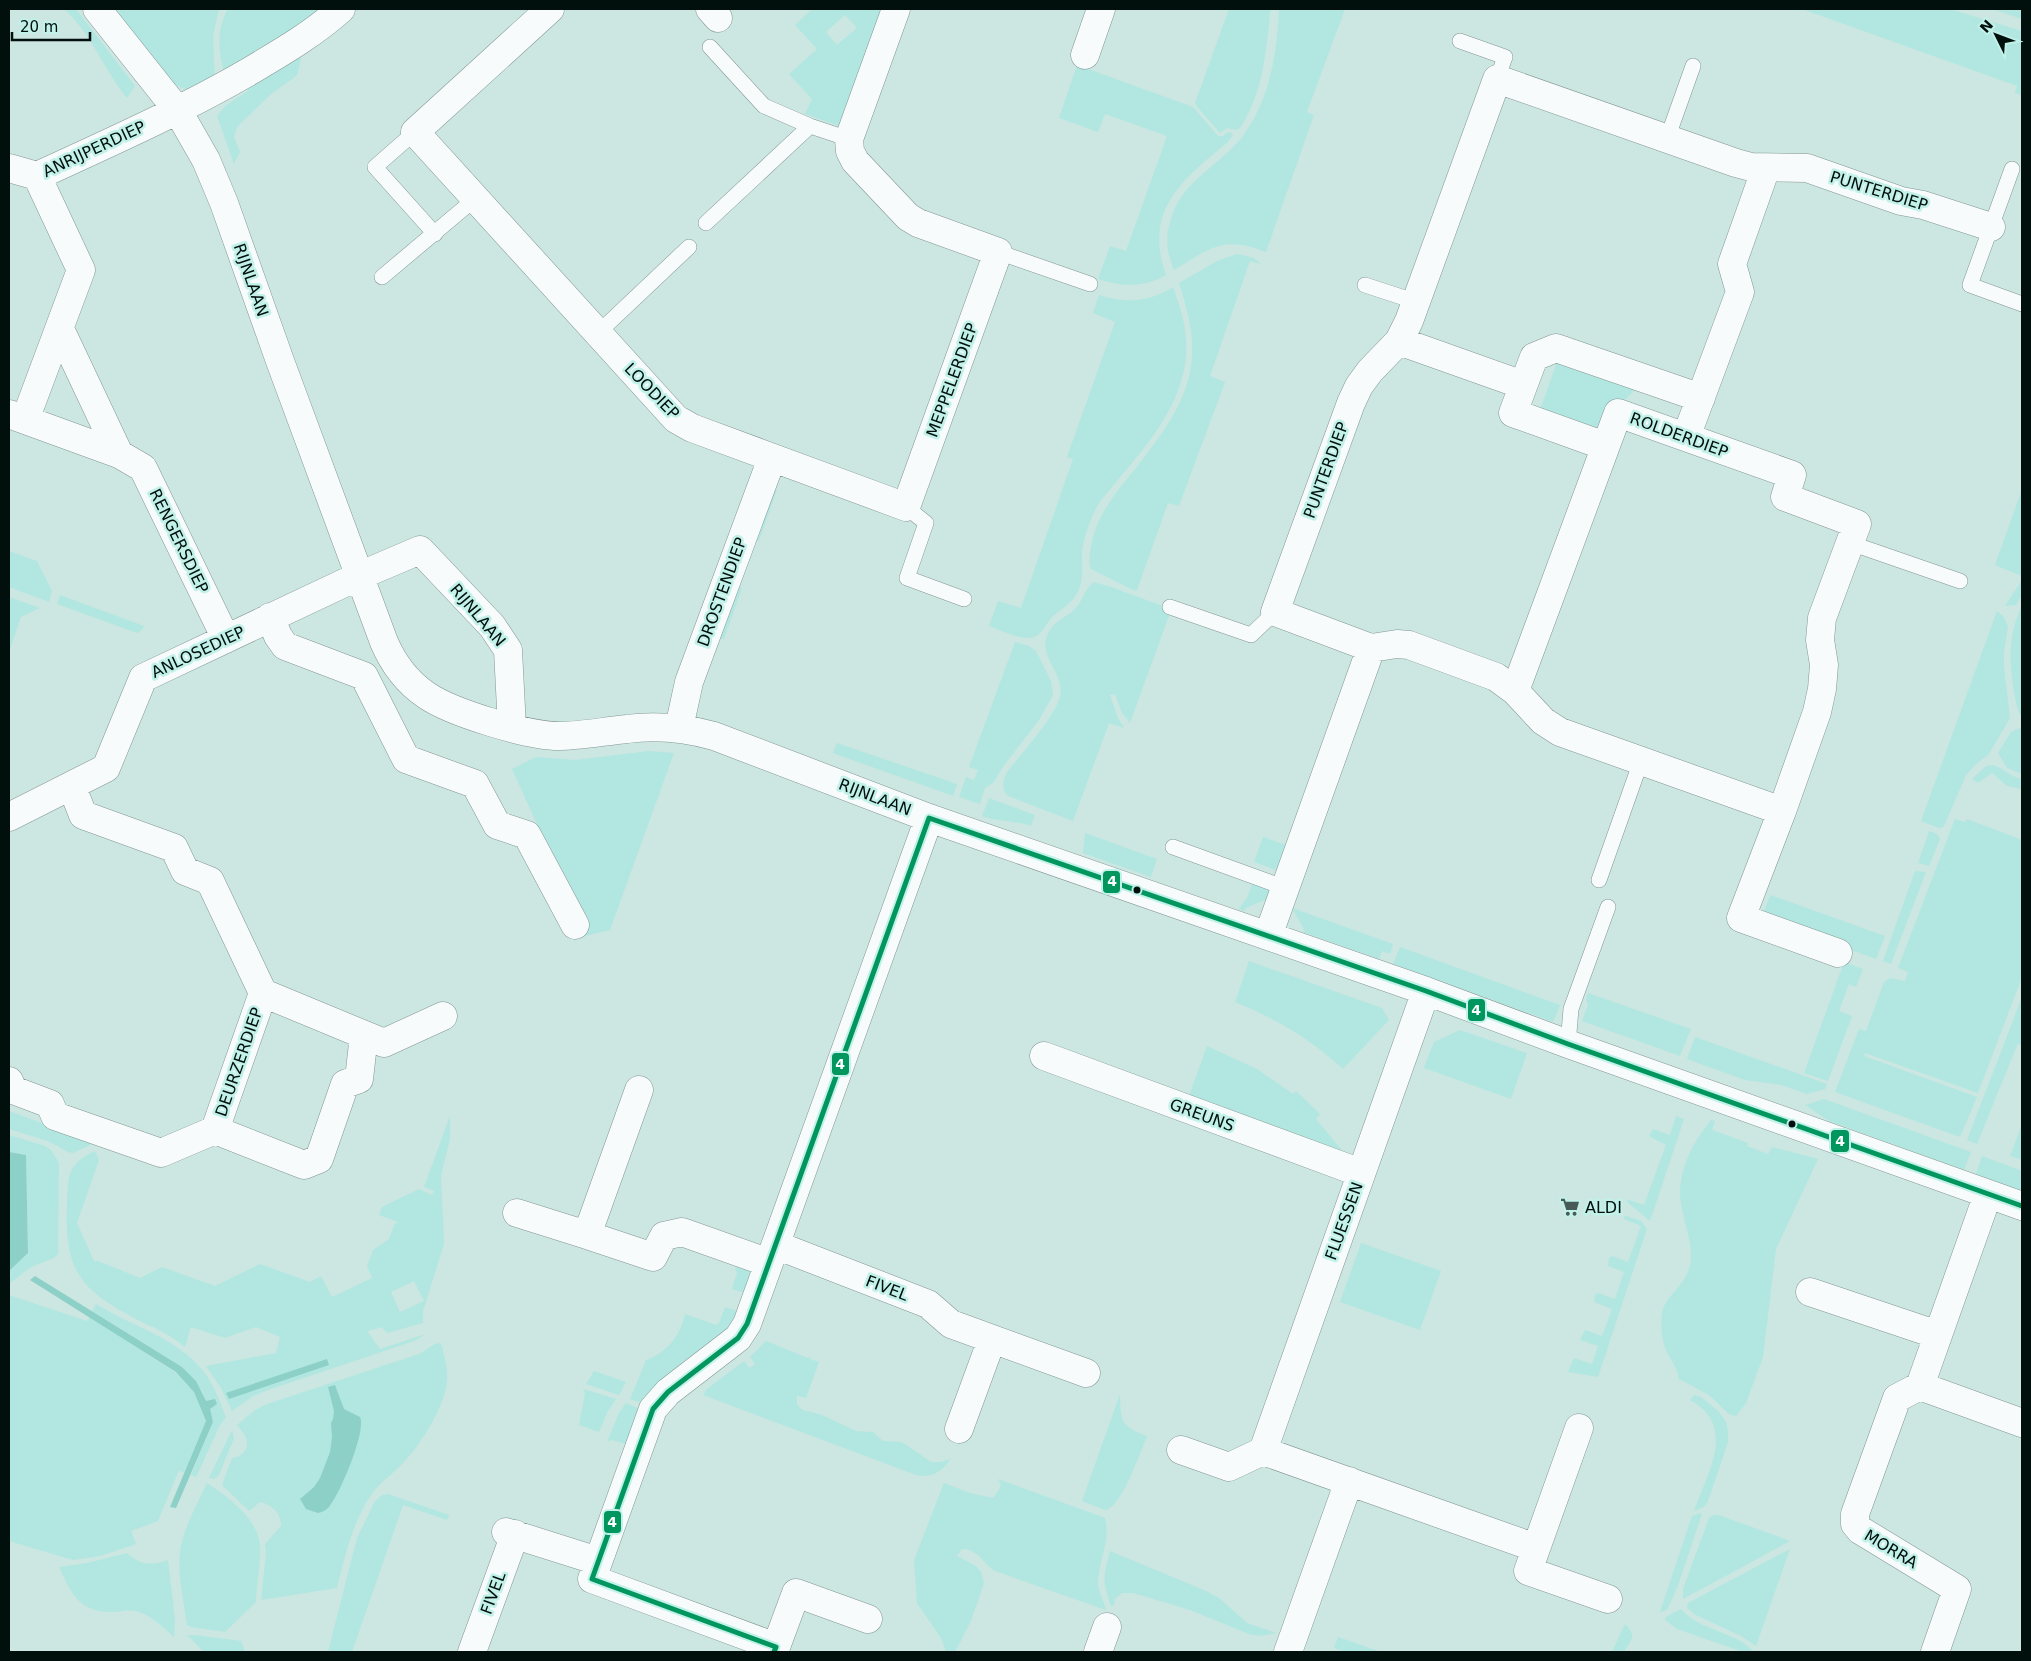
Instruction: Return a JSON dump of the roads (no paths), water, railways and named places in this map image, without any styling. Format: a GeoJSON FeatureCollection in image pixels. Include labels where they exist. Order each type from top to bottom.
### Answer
{"type":"FeatureCollection","features":[{"type":"Feature","properties":{"kind":"street","name":"RIJNLAAN"},"geometry":{"type":"LineString","coordinates":[[97,9],[178,111],[206,160],[224,203],[359,576],[390,656],[409,680],[427,696],[446,705],[512,728],[545,735],[559,736],[628,728],[679,728],[714,736],[929,818],[1426,991],[1568,1044],[2022,1206]]}},
{"type":"Feature","properties":{"kind":"street","name":"ANRIJPERDIEP"},"geometry":{"type":"LineString","coordinates":[[9,168],[37,176],[178,111],[293,46],[321,27],[341,9]]}},
{"type":"Feature","properties":{"kind":"street"},"geometry":{"type":"LineString","coordinates":[[416,132],[550,9]]}},
{"type":"Feature","properties":{"kind":"street"},"geometry":{"type":"LineString","coordinates":[[896,9],[849,139],[850,150],[855,161],[908,217],[918,223],[998,252]]}},
{"type":"Feature","properties":{"kind":"street"},"geometry":{"type":"LineString","coordinates":[[1085,55],[1101,9]]}},
{"type":"Feature","properties":{"kind":"street","name":"PUNTERDIEP"},"geometry":{"type":"LineString","coordinates":[[1275,612],[1358,386],[1399,341],[1416,302],[1497,79],[1750,167],[1790,166],[1807,168],[1901,201],[1924,204],[1991,227]]}},
{"type":"Feature","properties":{"kind":"street","name":"LOODIEP"},"geometry":{"type":"LineString","coordinates":[[416,132],[676,419],[692,428],[772,458]]}},
{"type":"Feature","properties":{"kind":"street"},"geometry":{"type":"LineString","coordinates":[[1686,437],[1740,292],[1732,264],[1766,168]]}},
{"type":"Feature","properties":{"kind":"street","name":"RENGERSDIEP"},"geometry":{"type":"LineString","coordinates":[[37,176],[81,270],[60,329],[17,417],[118,454],[143,468],[226,639]]}},
{"type":"Feature","properties":{"kind":"street","name":"MEPPELERDIEP"},"geometry":{"type":"LineString","coordinates":[[906,507],[998,252]]}},
{"type":"Feature","properties":{"kind":"street"},"geometry":{"type":"LineString","coordinates":[[60,329],[118,454]]}},
{"type":"Feature","properties":{"kind":"street"},"geometry":{"type":"LineString","coordinates":[[1399,341],[1523,385]]}},
{"type":"Feature","properties":{"kind":"street"},"geometry":{"type":"LineString","coordinates":[[1605,446],[1513,413],[1534,357],[1556,348],[1701,398]]}},
{"type":"Feature","properties":{"kind":"street","name":"ROLDERDIEP"},"geometry":{"type":"LineString","coordinates":[[1514,691],[1618,413],[1792,475],[1784,497],[1857,524],[1822,618],[1820,640],[1824,665],[1817,712],[1741,918],[1838,953]]}},
{"type":"Feature","properties":{"kind":"street"},"geometry":{"type":"LineString","coordinates":[[772,458],[906,507]]}},
{"type":"Feature","properties":{"kind":"street","name":"DROSTENDIEP"},"geometry":{"type":"LineString","coordinates":[[679,728],[689,682],[772,458]]}},
{"type":"Feature","properties":{"kind":"street","name":"RIJNLAAN"},"geometry":{"type":"LineString","coordinates":[[359,576],[420,550],[492,626],[508,650],[512,728]]}},
{"type":"Feature","properties":{"kind":"street","name":"ANLOSEDIEP"},"geometry":{"type":"LineString","coordinates":[[9,817],[72,787],[106,768],[143,678],[359,576]]}},
{"type":"Feature","properties":{"kind":"street"},"geometry":{"type":"LineString","coordinates":[[1275,612],[1371,648],[1397,644],[1409,645],[1479,670],[1496,677],[1514,691],[1543,721],[1560,732],[1782,811]]}},
{"type":"Feature","properties":{"kind":"street"},"geometry":{"type":"LineString","coordinates":[[270,618],[285,646],[364,676],[406,759],[476,784],[497,825],[527,836],[575,925]]}},
{"type":"Feature","properties":{"kind":"street"},"geometry":{"type":"LineString","coordinates":[[1268,936],[1371,648]]}},
{"type":"Feature","properties":{"kind":"street","name":"DEURZERDIEP"},"geometry":{"type":"LineString","coordinates":[[72,787],[83,816],[174,848],[185,871],[210,881],[263,993],[384,1043],[443,1016]]}},
{"type":"Feature","properties":{"kind":"street"},"geometry":{"type":"LineString","coordinates":[[868,1619],[796,1593],[775,1650],[592,1579],[653,1409],[668,1392],[738,1338],[747,1324],[929,818]]}},
{"type":"Feature","properties":{"kind":"street","name":"FLUESSEN"},"geometry":{"type":"LineString","coordinates":[[1262,1451],[1426,991]]}},
{"type":"Feature","properties":{"kind":"street","name":"DEURZERDIEP"},"geometry":{"type":"LineString","coordinates":[[215,1130],[263,993]]}},
{"type":"Feature","properties":{"kind":"street","name":"DEURZERDIEP"},"geometry":{"type":"LineString","coordinates":[[9,1081],[13,1090],[50,1104],[55,1116],[161,1153],[215,1130],[304,1165],[319,1158],[345,1084],[359,1079],[364,1034]]}},
{"type":"Feature","properties":{"kind":"street","name":"GREUNS"},"geometry":{"type":"LineString","coordinates":[[1044,1056],[1361,1173]]}},
{"type":"Feature","properties":{"kind":"street"},"geometry":{"type":"LineString","coordinates":[[587,1235],[638,1090]]}},
{"type":"Feature","properties":{"kind":"street"},"geometry":{"type":"LineString","coordinates":[[1988,1194],[1920,1386],[2022,1423]]}},
{"type":"Feature","properties":{"kind":"street","name":"FIVEL"},"geometry":{"type":"LineString","coordinates":[[517,1212],[652,1257],[664,1236],[682,1232],[772,1254],[928,1304],[951,1324],[1086,1373]]}},
{"type":"Feature","properties":{"kind":"street"},"geometry":{"type":"LineString","coordinates":[[1810,1292],[1938,1335]]}},
{"type":"Feature","properties":{"kind":"street"},"geometry":{"type":"LineString","coordinates":[[958,1429],[992,1339]]}},
{"type":"Feature","properties":{"kind":"street","name":"MORRA"},"geometry":{"type":"LineString","coordinates":[[1920,1386],[1897,1398],[1855,1514],[1855,1524],[1860,1530],[1957,1589],[1935,1652]]}},
{"type":"Feature","properties":{"kind":"street"},"geometry":{"type":"LineString","coordinates":[[1579,1428],[1528,1570],[1608,1598]]}},
{"type":"Feature","properties":{"kind":"street"},"geometry":{"type":"LineString","coordinates":[[1181,1450],[1229,1467],[1262,1451],[1536,1548]]}},
{"type":"Feature","properties":{"kind":"street"},"geometry":{"type":"LineString","coordinates":[[1288,1652],[1349,1481]]}},
{"type":"Feature","properties":{"kind":"street","name":"FIVEL"},"geometry":{"type":"LineString","coordinates":[[472,1652],[510,1533],[598,1562]]}},
{"type":"Feature","properties":{"kind":"street"},"geometry":{"type":"LineString","coordinates":[[1098,1652],[1107,1627]]}},
{"type":"Feature","properties":{"kind":"lane","name":"PUNTERDIEP"},"geometry":{"type":"LineString","coordinates":[[1460,41],[1505,58],[1497,79]]}},
{"type":"Feature","properties":{"kind":"lane"},"geometry":{"type":"LineString","coordinates":[[710,47],[764,106],[810,126],[849,139]]}},
{"type":"Feature","properties":{"kind":"lane"},"geometry":{"type":"LineString","coordinates":[[1667,138],[1693,66]]}},
{"type":"Feature","properties":{"kind":"lane"},"geometry":{"type":"LineString","coordinates":[[706,223],[810,126]]}},
{"type":"Feature","properties":{"kind":"lane"},"geometry":{"type":"LineString","coordinates":[[416,132],[375,167],[435,234]]}},
{"type":"Feature","properties":{"kind":"lane"},"geometry":{"type":"LineString","coordinates":[[2012,169],[1970,285],[2022,304]]}},
{"type":"Feature","properties":{"kind":"lane"},"geometry":{"type":"LineString","coordinates":[[382,278],[476,198]]}},
{"type":"Feature","properties":{"kind":"lane"},"geometry":{"type":"LineString","coordinates":[[598,333],[690,247]]}},
{"type":"Feature","properties":{"kind":"lane"},"geometry":{"type":"LineString","coordinates":[[998,252],[1090,284]]}},
{"type":"Feature","properties":{"kind":"lane"},"geometry":{"type":"LineString","coordinates":[[1365,286],[1416,302]]}},
{"type":"Feature","properties":{"kind":"lane"},"geometry":{"type":"LineString","coordinates":[[906,507],[926,523],[908,578],[964,599]]}},
{"type":"Feature","properties":{"kind":"lane"},"geometry":{"type":"LineString","coordinates":[[1850,543],[1960,581]]}},
{"type":"Feature","properties":{"kind":"lane","name":"PUNTERDIEP"},"geometry":{"type":"LineString","coordinates":[[1170,607],[1251,635],[1275,612]]}},
{"type":"Feature","properties":{"kind":"lane"},"geometry":{"type":"LineString","coordinates":[[1599,880],[1641,761]]}},
{"type":"Feature","properties":{"kind":"lane"},"geometry":{"type":"LineString","coordinates":[[1174,847],[1286,888]]}},
{"type":"Feature","properties":{"kind":"lane"},"geometry":{"type":"LineString","coordinates":[[1568,1044],[1571,1009],[1608,907]]}},
{"type":"Feature","properties":{"kind":"place","name":"ALDI"},"geometry":{"type":"Point","coordinates":[1570,1207]}}]}
